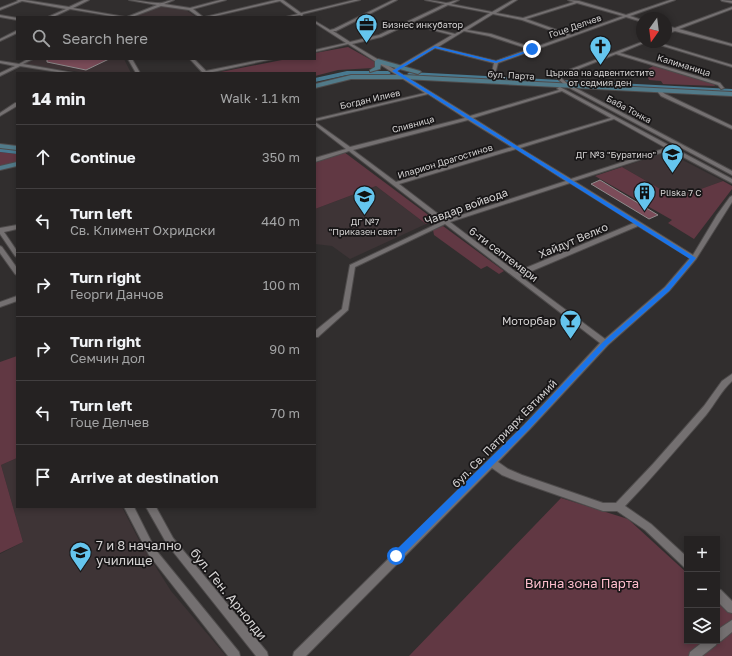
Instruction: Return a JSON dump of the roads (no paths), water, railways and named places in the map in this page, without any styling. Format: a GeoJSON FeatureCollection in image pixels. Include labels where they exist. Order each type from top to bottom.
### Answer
{"type":"FeatureCollection","features":[{"type":"Feature","properties":{"kind":"main road"},"geometry":{"type":"LineString","coordinates":[[372,71],[378,68],[378,61],[397,70]]}},
{"type":"Feature","properties":{"kind":"main road","name":"бул. Парта"},"geometry":{"type":"LineString","coordinates":[[335,74],[397,70],[659,91],[732,94]]}},
{"type":"Feature","properties":{"kind":"main road","name":"бул. Парта"},"geometry":{"type":"LineString","coordinates":[[316,86],[351,77],[404,78],[555,86],[565,84],[732,89]]}},
{"type":"Feature","properties":{"kind":"main road"},"geometry":{"type":"LineString","coordinates":[[0,146],[16,148]]}},
{"type":"Feature","properties":{"kind":"main road"},"geometry":{"type":"LineString","coordinates":[[0,168],[16,164]]}},
{"type":"Feature","properties":{"kind":"street"},"geometry":{"type":"LineString","coordinates":[[19,0],[117,16]]}},
{"type":"Feature","properties":{"kind":"street"},"geometry":{"type":"LineString","coordinates":[[0,9],[22,0]]}},
{"type":"Feature","properties":{"kind":"street"},"geometry":{"type":"LineString","coordinates":[[52,16],[87,0]]}},
{"type":"Feature","properties":{"kind":"street"},"geometry":{"type":"LineString","coordinates":[[131,0],[190,9],[224,0]]}},
{"type":"Feature","properties":{"kind":"street"},"geometry":{"type":"LineString","coordinates":[[131,16],[172,0]]}},
{"type":"Feature","properties":{"kind":"street"},"geometry":{"type":"LineString","coordinates":[[211,16],[280,0],[304,16]]}},
{"type":"Feature","properties":{"kind":"street"},"geometry":{"type":"LineString","coordinates":[[292,16],[358,0]]}},
{"type":"Feature","properties":{"kind":"street"},"geometry":{"type":"LineString","coordinates":[[329,31],[335,30],[395,0]]}},
{"type":"Feature","properties":{"kind":"street"},"geometry":{"type":"LineString","coordinates":[[427,0],[523,20],[571,36]]}},
{"type":"Feature","properties":{"kind":"street"},"geometry":{"type":"LineString","coordinates":[[316,50],[380,36],[456,0]]}},
{"type":"Feature","properties":{"kind":"street"},"geometry":{"type":"LineString","coordinates":[[515,0],[397,70],[404,78],[694,258]]}},
{"type":"Feature","properties":{"kind":"street"},"geometry":{"type":"LineString","coordinates":[[570,0],[636,19]]}},
{"type":"Feature","properties":{"kind":"street"},"geometry":{"type":"LineString","coordinates":[[523,20],[585,0]]}},
{"type":"Feature","properties":{"kind":"street","name":"Гоце Делчев"},"geometry":{"type":"LineString","coordinates":[[496,62],[673,0]]}},
{"type":"Feature","properties":{"kind":"street"},"geometry":{"type":"LineString","coordinates":[[723,0],[732,2]]}},
{"type":"Feature","properties":{"kind":"street"},"geometry":{"type":"LineString","coordinates":[[672,31],[732,8]]}},
{"type":"Feature","properties":{"kind":"street"},"geometry":{"type":"LineString","coordinates":[[190,9],[200,16]]}},
{"type":"Feature","properties":{"kind":"street"},"geometry":{"type":"LineString","coordinates":[[0,16],[16,19]]}},
{"type":"Feature","properties":{"kind":"street"},"geometry":{"type":"LineString","coordinates":[[316,23],[378,61]]}},
{"type":"Feature","properties":{"kind":"street"},"geometry":{"type":"LineString","coordinates":[[409,23],[456,35]]}},
{"type":"Feature","properties":{"kind":"street"},"geometry":{"type":"LineString","coordinates":[[672,29],[732,45]]}},
{"type":"Feature","properties":{"kind":"street"},"geometry":{"type":"LineString","coordinates":[[464,30],[490,35],[532,49]]}},
{"type":"Feature","properties":{"kind":"street"},"geometry":{"type":"LineString","coordinates":[[0,40],[16,32]]}},
{"type":"Feature","properties":{"kind":"street"},"geometry":{"type":"LineString","coordinates":[[565,84],[560,78],[562,74],[636,45]]}},
{"type":"Feature","properties":{"kind":"street"},"geometry":{"type":"LineString","coordinates":[[435,47],[496,62],[493,77]]}},
{"type":"Feature","properties":{"kind":"street"},"geometry":{"type":"LineString","coordinates":[[672,48],[732,66]]}},
{"type":"Feature","properties":{"kind":"street","name":"Калиманица"},"geometry":{"type":"LineString","coordinates":[[616,53],[719,84],[722,88]]}},
{"type":"Feature","properties":{"kind":"street"},"geometry":{"type":"LineString","coordinates":[[0,75],[29,60]]}},
{"type":"Feature","properties":{"kind":"street"},"geometry":{"type":"LineString","coordinates":[[131,60],[137,72]]}},
{"type":"Feature","properties":{"kind":"street"},"geometry":{"type":"LineString","coordinates":[[193,60],[202,72]]}},
{"type":"Feature","properties":{"kind":"street"},"geometry":{"type":"LineString","coordinates":[[208,72],[262,60]]}},
{"type":"Feature","properties":{"kind":"street"},"geometry":{"type":"LineString","coordinates":[[0,62],[59,72]]}},
{"type":"Feature","properties":{"kind":"street","name":"Баба Тонка"},"geometry":{"type":"LineString","coordinates":[[565,84],[732,173]]}},
{"type":"Feature","properties":{"kind":"street","name":"Баба Тонка"},"geometry":{"type":"LineString","coordinates":[[555,86],[732,181]]}},
{"type":"Feature","properties":{"kind":"street","name":"Сливница"},"geometry":{"type":"LineString","coordinates":[[316,160],[350,149],[469,118],[562,90]]}},
{"type":"Feature","properties":{"kind":"street"},"geometry":{"type":"LineString","coordinates":[[659,91],[663,95],[732,128]]}},
{"type":"Feature","properties":{"kind":"street","name":"Богдан Илиев"},"geometry":{"type":"LineString","coordinates":[[316,122],[429,93]]}},
{"type":"Feature","properties":{"kind":"street"},"geometry":{"type":"LineString","coordinates":[[0,115],[16,105]]}},
{"type":"Feature","properties":{"kind":"street","name":"Иларион Драгостинов"},"geometry":{"type":"LineString","coordinates":[[395,184],[614,118]]}},
{"type":"Feature","properties":{"kind":"street","name":"6-ти септември"},"geometry":{"type":"LineString","coordinates":[[316,123],[605,343]]}},
{"type":"Feature","properties":{"kind":"street","name":"Чавдар войвода"},"geometry":{"type":"LineString","coordinates":[[316,334],[345,310],[352,266],[445,222],[670,148]]}},
{"type":"Feature","properties":{"kind":"street","name":"бул. Св. Патриарх Евтимий"},"geometry":{"type":"LineString","coordinates":[[298,656],[527,427],[605,343],[667,289],[694,258],[732,198]]}},
{"type":"Feature","properties":{"kind":"street","name":"Хайдут Велко"},"geometry":{"type":"LineString","coordinates":[[516,276],[638,224]]}},
{"type":"Feature","properties":{"kind":"street"},"geometry":{"type":"LineString","coordinates":[[16,227],[0,231],[16,253]]}},
{"type":"Feature","properties":{"kind":"street"},"geometry":{"type":"LineString","coordinates":[[0,248],[16,272]]}},
{"type":"Feature","properties":{"kind":"street"},"geometry":{"type":"LineString","coordinates":[[0,305],[16,298]]}},
{"type":"Feature","properties":{"kind":"street"},"geometry":{"type":"LineString","coordinates":[[618,507],[656,467],[707,408],[725,383],[732,377]]}},
{"type":"Feature","properties":{"kind":"street"},"geometry":{"type":"LineString","coordinates":[[491,462],[505,472],[520,478],[603,507],[618,507],[644,523],[684,561]]}},
{"type":"Feature","properties":{"kind":"street"},"geometry":{"type":"LineString","coordinates":[[130,508],[152,552],[234,656]]}},
{"type":"Feature","properties":{"kind":"street","name":"бул. Ген. Арнолди"},"geometry":{"type":"LineString","coordinates":[[152,508],[170,541],[263,656]]}},
{"type":"Feature","properties":{"kind":"street"},"geometry":{"type":"LineString","coordinates":[[720,597],[732,608]]}},
{"type":"Feature","properties":{"kind":"street"},"geometry":{"type":"LineString","coordinates":[[720,635],[732,625]]}},
{"type":"Feature","properties":{"kind":"street"},"geometry":{"type":"LineString","coordinates":[[694,656],[708,644]]}},
{"type":"Feature","properties":{"kind":"waterway"},"geometry":{"type":"LineString","coordinates":[[316,80],[347,73],[388,73]]}},
{"type":"Feature","properties":{"kind":"waterway"},"geometry":{"type":"LineString","coordinates":[[410,74],[732,91]]}},
{"type":"Feature","properties":{"kind":"waterway"},"geometry":{"type":"LineString","coordinates":[[0,150],[16,152]]}},
{"type":"Feature","properties":{"kind":"place","name":"Бизнес инкубатор"},"geometry":{"type":"Point","coordinates":[367,44]}},
{"type":"Feature","properties":{"kind":"place","name":"Църква на адвентистите от седмия ден"},"geometry":{"type":"Point","coordinates":[600,66]}},
{"type":"Feature","properties":{"kind":"place","name":"ДГ №3 \"Буратино\""},"geometry":{"type":"Point","coordinates":[672,174]}},
{"type":"Feature","properties":{"kind":"place","name":"Pliska 7 C"},"geometry":{"type":"Point","coordinates":[645,212]}},
{"type":"Feature","properties":{"kind":"place","name":"ДГ №7 \"Приказен свят\""},"geometry":{"type":"Point","coordinates":[365,216]}},
{"type":"Feature","properties":{"kind":"place","name":"Моторбар"},"geometry":{"type":"Point","coordinates":[571,340]}},
{"type":"Feature","properties":{"kind":"place","name":"7 и 8 начално училище"},"geometry":{"type":"Point","coordinates":[80,572]}},
{"type":"Feature","properties":{"kind":"park label","name":"Вилна зона Парта"},"geometry":{"type":"Point","coordinates":[582,583]}}]}
